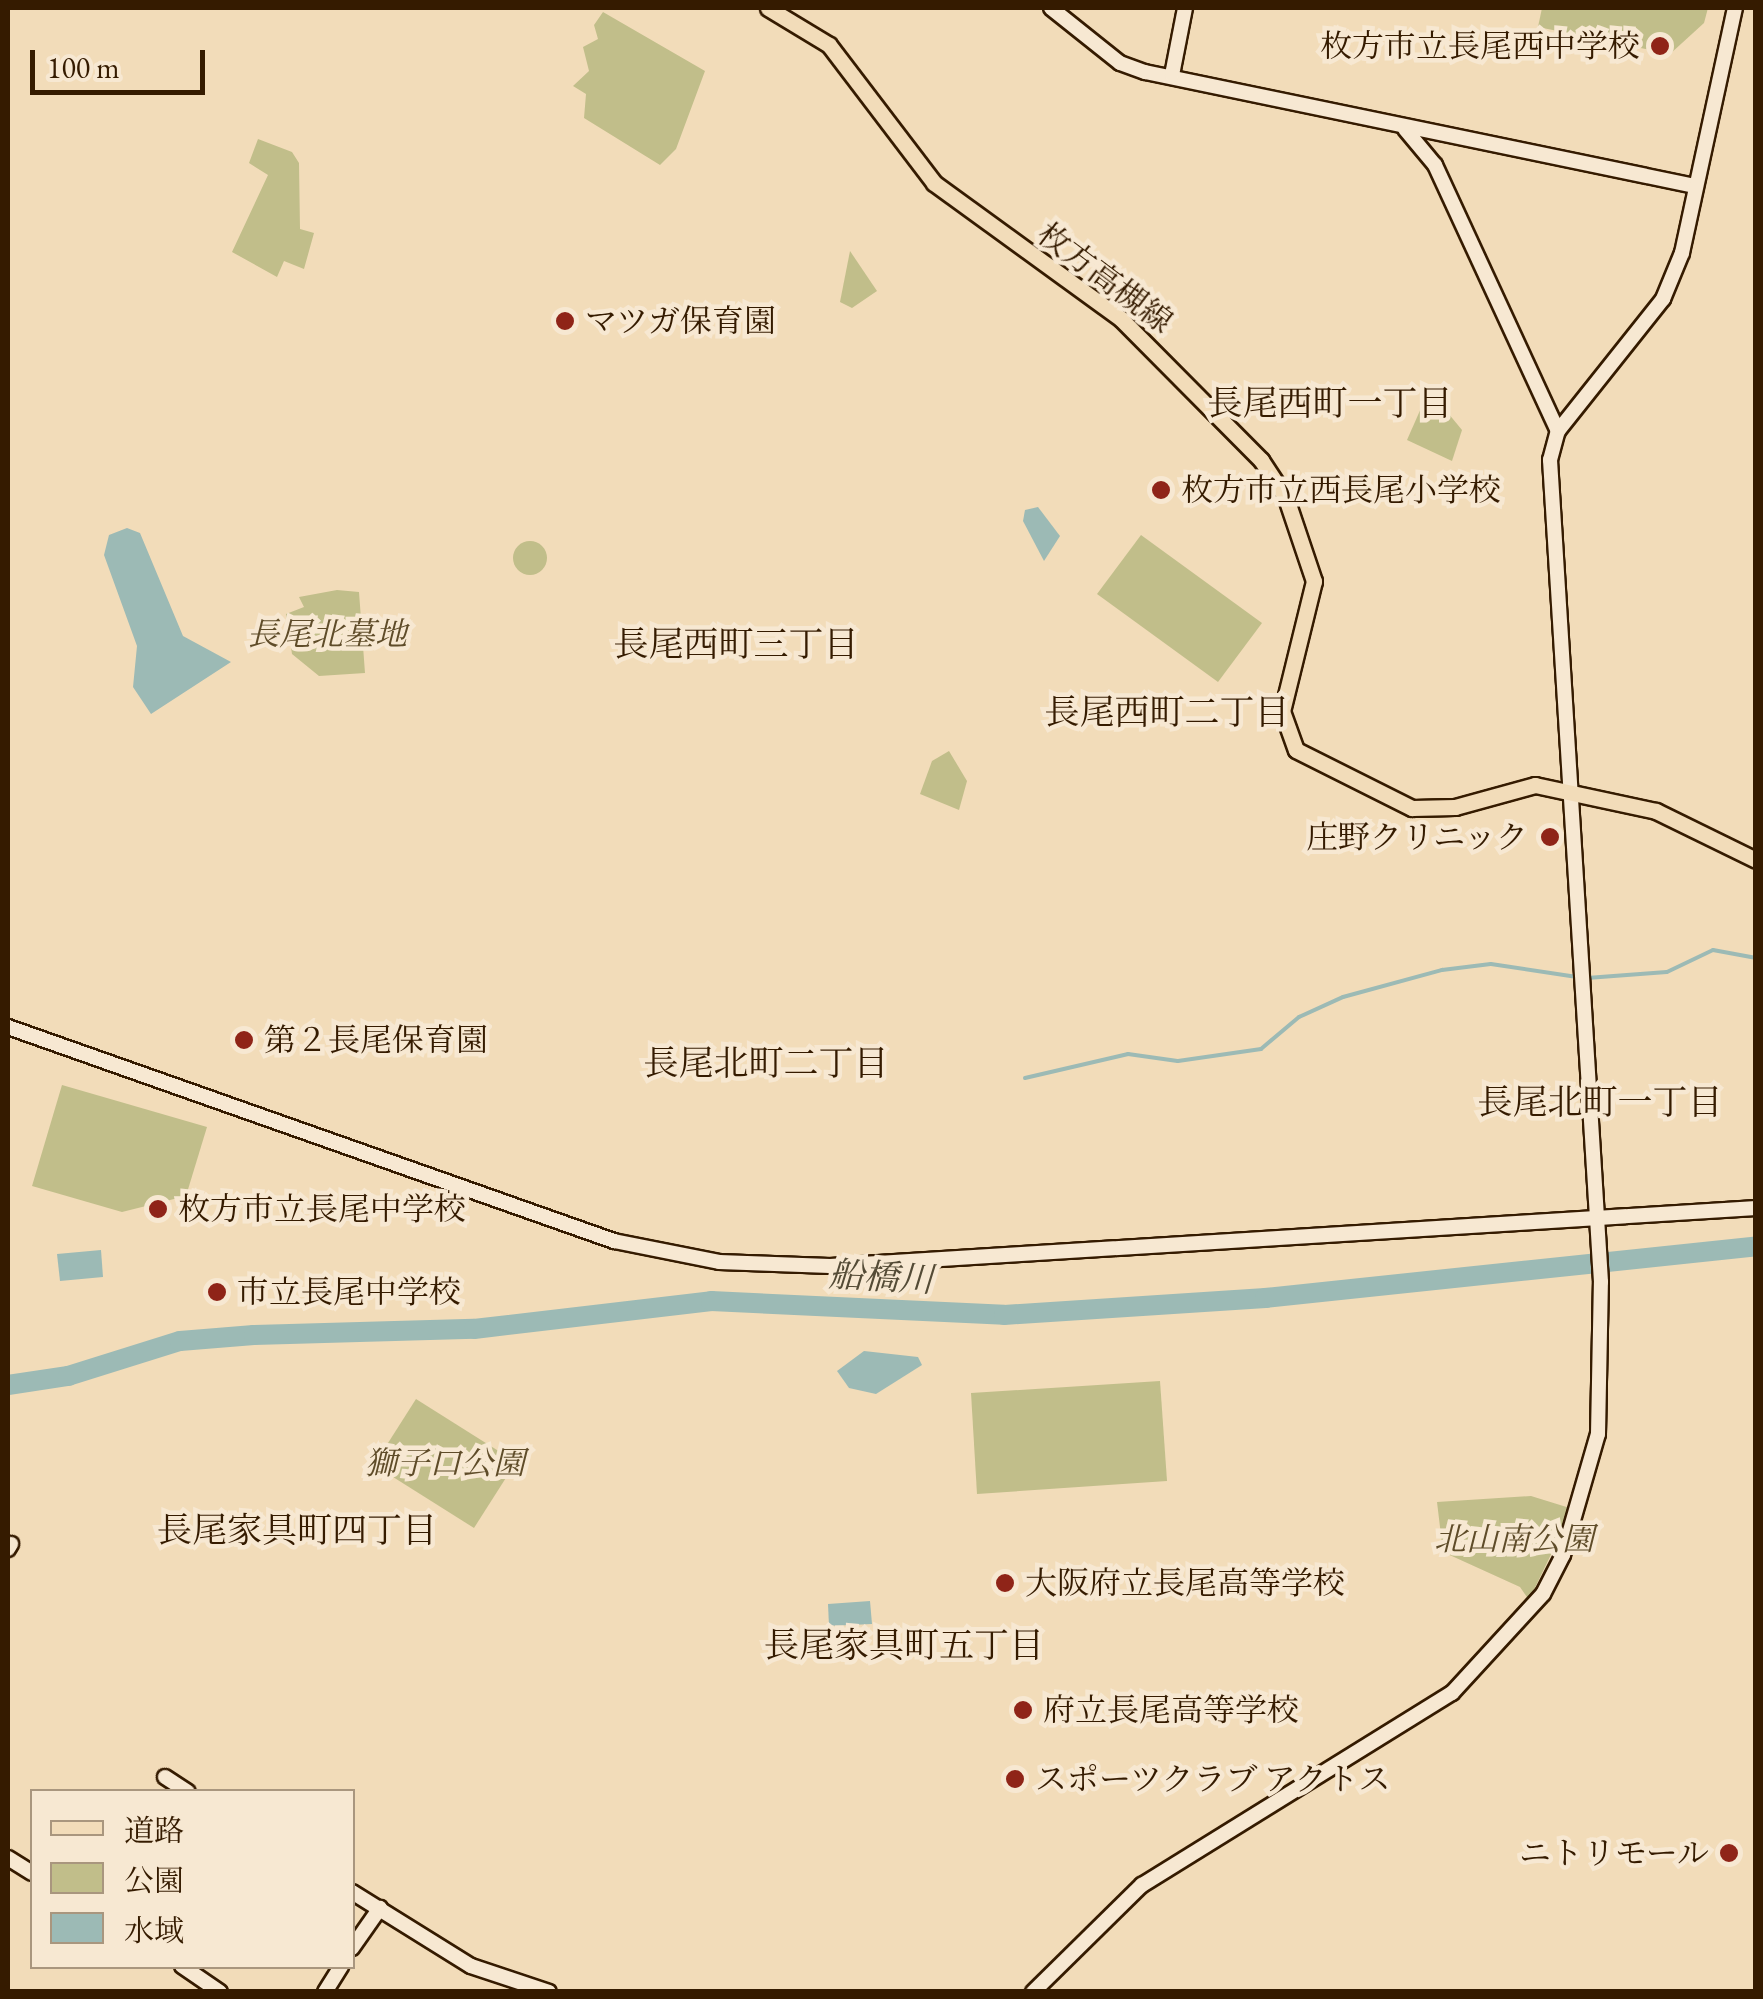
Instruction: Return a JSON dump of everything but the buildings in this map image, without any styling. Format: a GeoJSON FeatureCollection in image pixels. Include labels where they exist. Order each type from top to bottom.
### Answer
{"type":"FeatureCollection","features":[{"type":"Feature","properties":{"kind":"main road","name":"枚方高槻線"},"geometry":{"type":"LineString","coordinates":[[768,8],[828,46],[934,183],[1121,319],[1261,460],[1286,498],[1314,581],[1282,711],[1296,750],[1412,808],[1455,807],[1514,786],[1571,792],[1656,811],[1756,860]]}},
{"type":"Feature","properties":{"kind":"street"},"geometry":{"type":"LineString","coordinates":[[1051,8],[1120,63],[1405,129],[1695,186]]}},
{"type":"Feature","properties":{"kind":"street"},"geometry":{"type":"LineString","coordinates":[[1172,74],[1186,8]]}},
{"type":"Feature","properties":{"kind":"street"},"geometry":{"type":"LineString","coordinates":[[1558,431],[1663,299],[1695,186],[1735,8]]}},
{"type":"Feature","properties":{"kind":"street"},"geometry":{"type":"LineString","coordinates":[[1033,1992],[1142,1885],[1452,1693],[1543,1594],[1563,1555],[1598,1434],[1600,1215],[1549,516],[1558,431],[1435,165],[1405,129]]}},
{"type":"Feature","properties":{"kind":"street"},"geometry":{"type":"LineString","coordinates":[[8,1027],[614,1241],[719,1262],[830,1266],[1756,1208]]}},
{"type":"Feature","properties":{"kind":"street"},"geometry":{"type":"LineString","coordinates":[[165,1777],[183,1789]]}},
{"type":"Feature","properties":{"kind":"street"},"geometry":{"type":"LineString","coordinates":[[8,1858],[30,1872]]}},
{"type":"Feature","properties":{"kind":"street"},"geometry":{"type":"LineString","coordinates":[[355,1894],[471,1966],[549,1992]]}},
{"type":"Feature","properties":{"kind":"street"},"geometry":{"type":"LineString","coordinates":[[355,1944],[380,1908]]}},
{"type":"Feature","properties":{"kind":"street"},"geometry":{"type":"LineString","coordinates":[[186,1969],[220,1992]]}},
{"type":"Feature","properties":{"kind":"street"},"geometry":{"type":"LineString","coordinates":[[324,1992],[338,1969]]}},
{"type":"Feature","properties":{"kind":"green space","name":"枚方市立長尾西中学校"},"geometry":{"type":"Polygon","coordinates":[[[1542,8],[1708,8],[1704,23],[1670,54],[1538,27],[1542,8]]]}},
{"type":"Feature","properties":{"kind":"green space"},"geometry":{"type":"Polygon","coordinates":[[[603,12],[705,71],[676,149],[660,165],[584,118],[586,94],[573,86],[589,71],[583,47],[598,39],[594,25],[603,12]]]}},
{"type":"Feature","properties":{"kind":"green space"},"geometry":{"type":"Polygon","coordinates":[[[258,139],[292,152],[299,163],[300,229],[314,233],[304,269],[284,261],[277,277],[232,252],[268,175],[249,163],[258,139]]]}},
{"type":"Feature","properties":{"kind":"green space"},"geometry":{"type":"Polygon","coordinates":[[[850,251],[877,291],[852,308],[840,302],[850,251]]]}},
{"type":"Feature","properties":{"kind":"green space"},"geometry":{"type":"Polygon","coordinates":[[[1429,390],[1462,430],[1452,461],[1407,440],[1429,390]]]}},
{"type":"Feature","properties":{"kind":"green space"},"geometry":{"type":"Polygon","coordinates":[[[1141,535],[1262,623],[1218,682],[1097,594],[1141,535]]]}},
{"type":"Feature","properties":{"kind":"green space"},"geometry":{"type":"Polygon","coordinates":[[[530,541],[542,546],[547,558],[542,570],[530,575],[518,570],[513,558],[518,546],[530,541]]]}},
{"type":"Feature","properties":{"kind":"green space","name":"長尾北墓地"},"geometry":{"type":"Polygon","coordinates":[[[337,590],[359,592],[365,673],[319,676],[292,654],[286,614],[304,607],[299,597],[337,590]]]}},
{"type":"Feature","properties":{"kind":"green space"},"geometry":{"type":"Polygon","coordinates":[[[949,751],[967,781],[959,810],[920,794],[932,761],[949,751]]]}},
{"type":"Feature","properties":{"kind":"green space"},"geometry":{"type":"Polygon","coordinates":[[[62,1085],[207,1127],[186,1196],[122,1212],[32,1186],[62,1085]]]}},
{"type":"Feature","properties":{"kind":"green space"},"geometry":{"type":"Polygon","coordinates":[[[1160,1381],[1167,1481],[977,1494],[971,1393],[1160,1381]]]}},
{"type":"Feature","properties":{"kind":"green space","name":"獅子口公園"},"geometry":{"type":"Polygon","coordinates":[[[416,1399],[516,1462],[474,1528],[374,1465],[416,1399]]]}},
{"type":"Feature","properties":{"kind":"green space","name":"北山南公園"},"geometry":{"type":"Polygon","coordinates":[[[1531,1496],[1573,1509],[1529,1600],[1520,1587],[1443,1552],[1437,1502],[1531,1496]]]}},
{"type":"Feature","properties":{"kind":"water"},"geometry":{"type":"Polygon","coordinates":[[[1038,507],[1060,536],[1044,561],[1023,521],[1025,510],[1038,507]]]}},
{"type":"Feature","properties":{"kind":"water"},"geometry":{"type":"Polygon","coordinates":[[[127,528],[140,533],[183,636],[231,662],[151,714],[133,687],[137,646],[104,555],[109,535],[127,528]]]}},
{"type":"Feature","properties":{"kind":"water"},"geometry":{"type":"Polygon","coordinates":[[[101,1250],[103,1277],[60,1281],[57,1254],[101,1250]]]}},
{"type":"Feature","properties":{"kind":"water"},"geometry":{"type":"Polygon","coordinates":[[[864,1351],[918,1357],[922,1365],[876,1394],[849,1388],[837,1371],[864,1351]]]}},
{"type":"Feature","properties":{"kind":"water"},"geometry":{"type":"Polygon","coordinates":[[[870,1601],[872,1624],[829,1626],[828,1604],[870,1601]]]}},
{"type":"Feature","properties":{"kind":"waterway"},"geometry":{"type":"LineString","coordinates":[[1587,978],[1667,972],[1713,950],[1756,958]]}},
{"type":"Feature","properties":{"kind":"waterway"},"geometry":{"type":"LineString","coordinates":[[1025,1078],[1128,1054],[1178,1061],[1261,1049],[1299,1017],[1343,997],[1442,970],[1491,964],[1577,977]]}},
{"type":"Feature","properties":{"kind":"waterway","name":"船橋川"},"geometry":{"type":"LineString","coordinates":[[8,1385],[68,1376],[180,1341],[254,1335],[474,1329],[711,1301],[1004,1315],[1265,1298],[1756,1246]]}},
{"type":"Feature","properties":{"kind":"place","name":"枚方市立長尾西中学校"},"geometry":{"type":"Point","coordinates":[1660,46]}},
{"type":"Feature","properties":{"kind":"place","name":"マツガ保育園"},"geometry":{"type":"Point","coordinates":[565,321]}},
{"type":"Feature","properties":{"kind":"place","name":"枚方市立西長尾小学校"},"geometry":{"type":"Point","coordinates":[1161,490]}},
{"type":"Feature","properties":{"kind":"place","name":"庄野クリニック"},"geometry":{"type":"Point","coordinates":[1550,837]}},
{"type":"Feature","properties":{"kind":"place","name":"第２長尾保育園"},"geometry":{"type":"Point","coordinates":[244,1040]}},
{"type":"Feature","properties":{"kind":"place","name":"枚方市立長尾中学校"},"geometry":{"type":"Point","coordinates":[158,1209]}},
{"type":"Feature","properties":{"kind":"place","name":"市立長尾中学校"},"geometry":{"type":"Point","coordinates":[217,1292]}},
{"type":"Feature","properties":{"kind":"place","name":"大阪府立長尾高等学校"},"geometry":{"type":"Point","coordinates":[1005,1583]}},
{"type":"Feature","properties":{"kind":"place","name":"府立長尾高等学校"},"geometry":{"type":"Point","coordinates":[1023,1710]}},
{"type":"Feature","properties":{"kind":"place","name":"スポーツクラブ アクトス"},"geometry":{"type":"Point","coordinates":[1015,1779]}},
{"type":"Feature","properties":{"kind":"place","name":"ニトリモール"},"geometry":{"type":"Point","coordinates":[1729,1853]}},
{"type":"Feature","properties":{"kind":"district","name":"長尾西町一丁目"},"geometry":{"type":"Point","coordinates":[1330,403]}},
{"type":"Feature","properties":{"kind":"district","name":"長尾西町三丁目"},"geometry":{"type":"Point","coordinates":[736,644]}},
{"type":"Feature","properties":{"kind":"district","name":"長尾西町二丁目"},"geometry":{"type":"Point","coordinates":[1167,712]}},
{"type":"Feature","properties":{"kind":"district","name":"長尾北町二丁目"},"geometry":{"type":"Point","coordinates":[766,1063]}},
{"type":"Feature","properties":{"kind":"district","name":"長尾北町一丁目"},"geometry":{"type":"Point","coordinates":[1600,1102]}},
{"type":"Feature","properties":{"kind":"district","name":"長尾家具町四丁目"},"geometry":{"type":"Point","coordinates":[297,1530]}},
{"type":"Feature","properties":{"kind":"district","name":"長尾家具町五丁目"},"geometry":{"type":"Point","coordinates":[904,1645]}}]}
